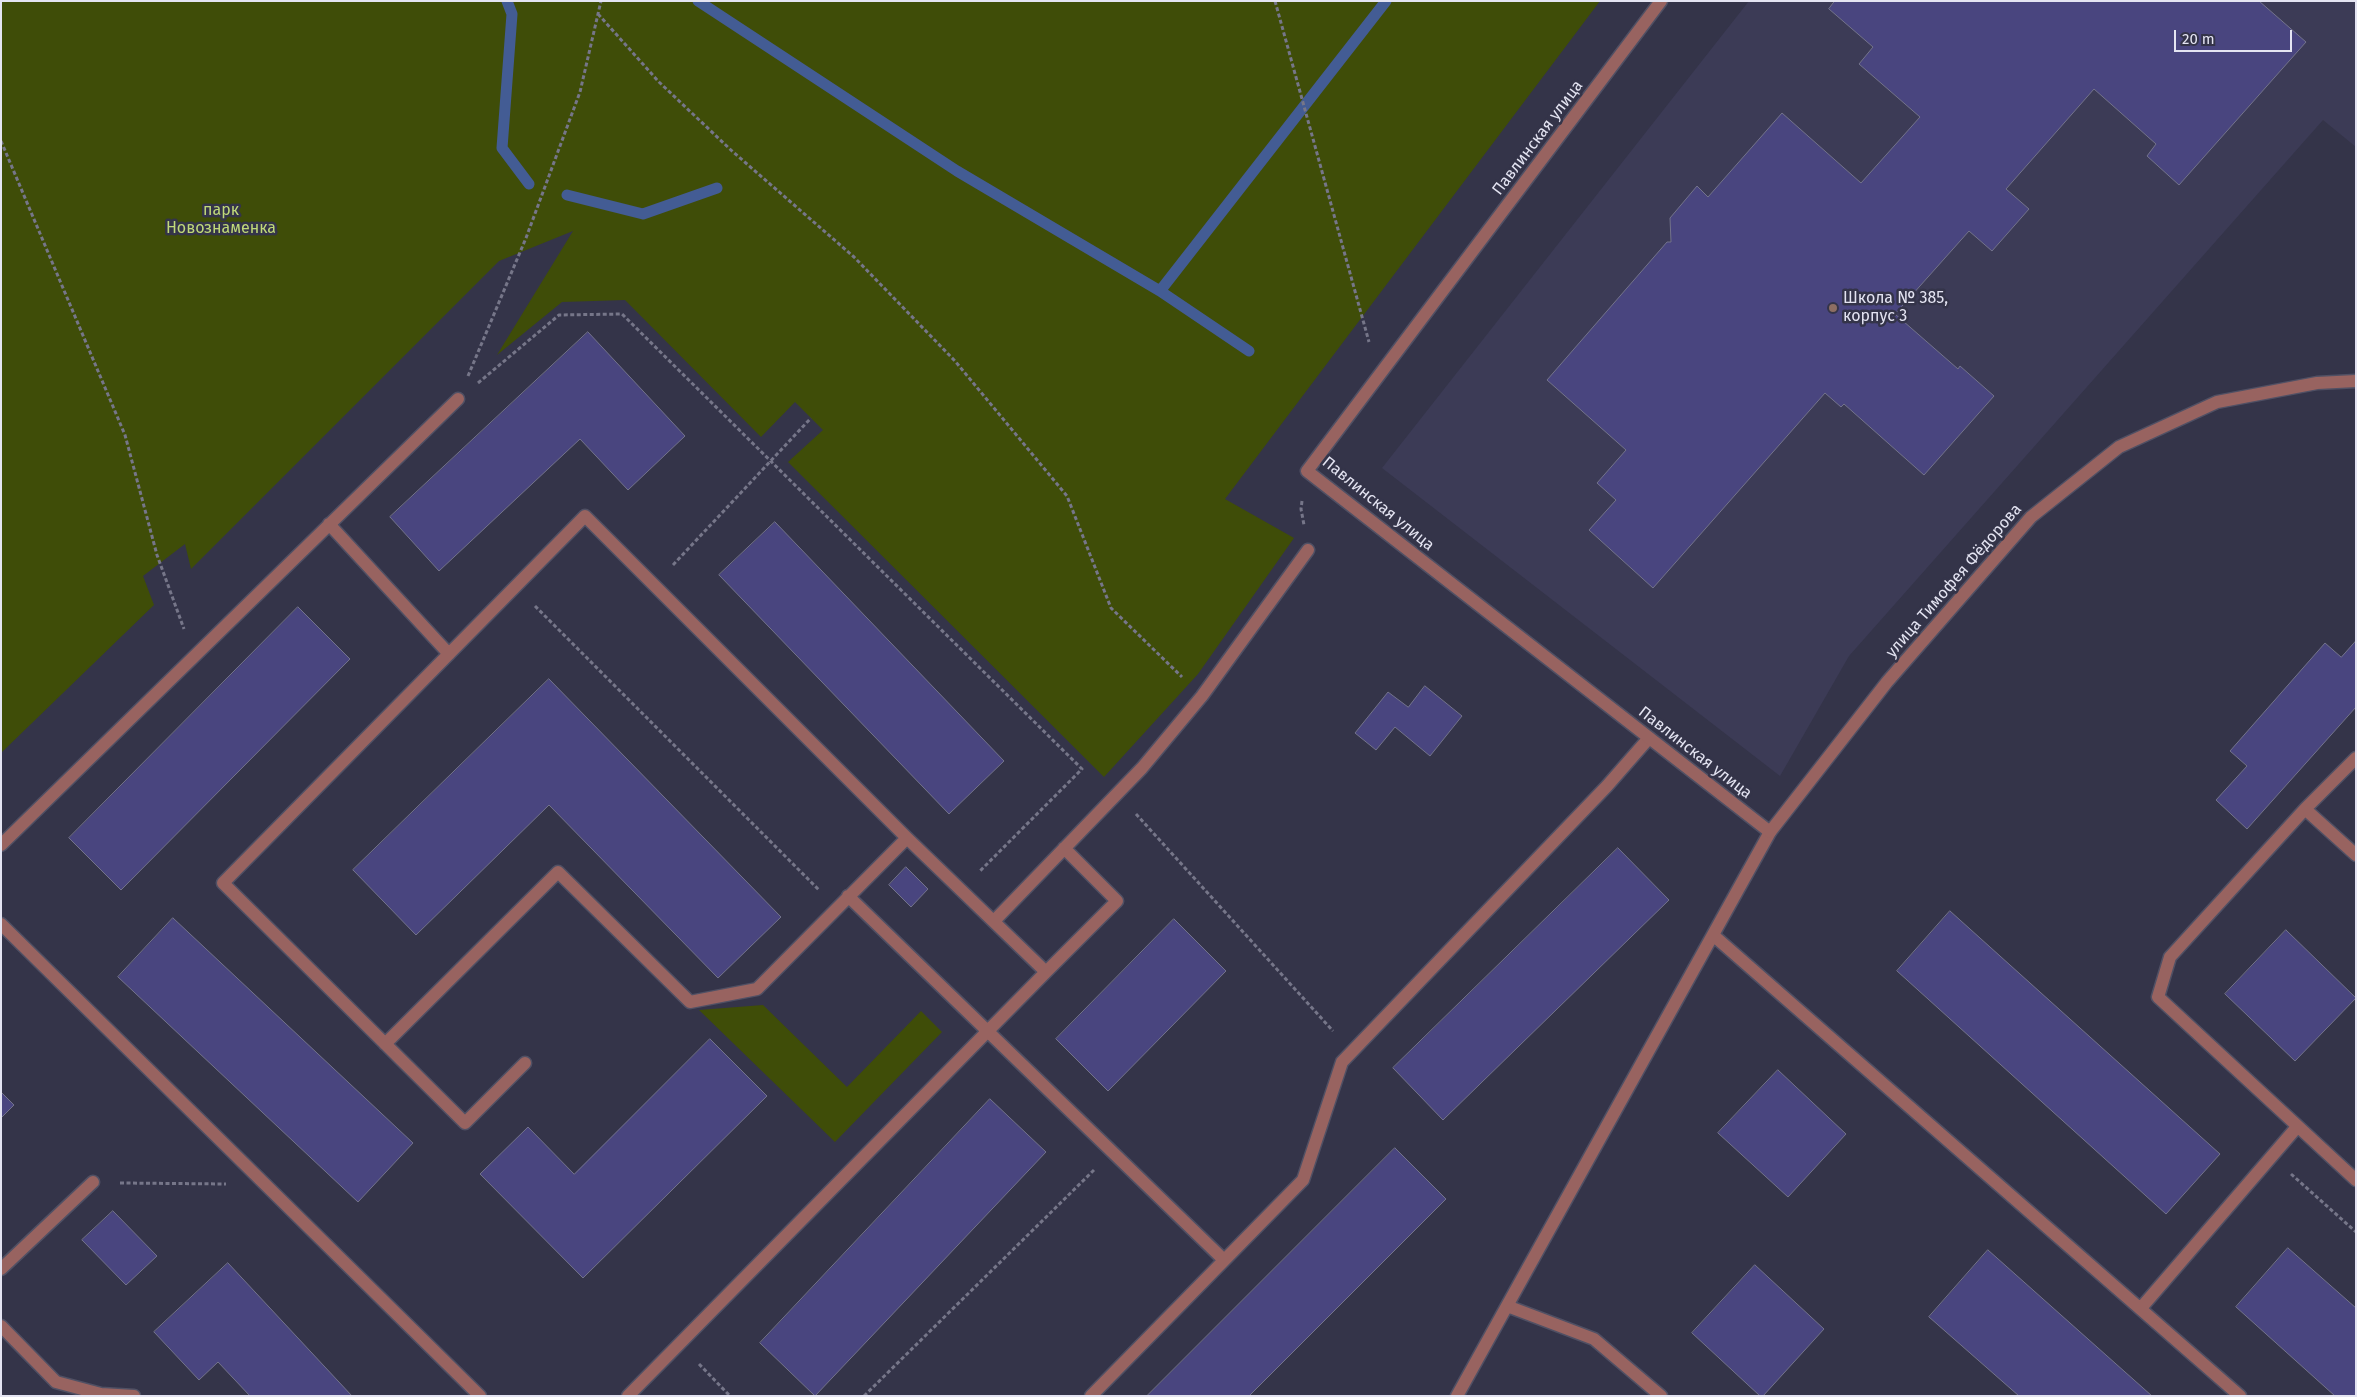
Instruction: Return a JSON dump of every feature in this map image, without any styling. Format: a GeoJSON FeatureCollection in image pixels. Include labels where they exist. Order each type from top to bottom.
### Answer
{"type":"FeatureCollection","features":[{"type":"Feature","properties":{"kind":"street","name":"Павлинская улица"},"geometry":{"type":"LineString","coordinates":[[1661,1],[1307,471],[1770,832]]}},
{"type":"Feature","properties":{"kind":"street","name":"улица Тимофея Фёдорова"},"geometry":{"type":"LineString","coordinates":[[1457,1396],[1770,832],[1887,682],[2031,517],[2119,448],[2217,402],[2317,383],[2356,381]]}},
{"type":"Feature","properties":{"kind":"street"},"geometry":{"type":"LineString","coordinates":[[1,845],[458,399]]}},
{"type":"Feature","properties":{"kind":"street"},"geometry":{"type":"LineString","coordinates":[[525,1062],[465,1123],[223,884],[585,516],[907,838],[1046,972]]}},
{"type":"Feature","properties":{"kind":"street"},"geometry":{"type":"LineString","coordinates":[[329,524],[449,654]]}},
{"type":"Feature","properties":{"kind":"street"},"geometry":{"type":"LineString","coordinates":[[994,920],[1142,768],[1202,696],[1308,550]]}},
{"type":"Feature","properties":{"kind":"street"},"geometry":{"type":"LineString","coordinates":[[1091,1396],[1303,1180],[1342,1062],[1607,786],[1649,738]]}},
{"type":"Feature","properties":{"kind":"street"},"geometry":{"type":"LineString","coordinates":[[2356,758],[2305,809],[2170,957],[2158,997],[2356,1180]]}},
{"type":"Feature","properties":{"kind":"street"},"geometry":{"type":"LineString","coordinates":[[2305,809],[2356,855]]}},
{"type":"Feature","properties":{"kind":"street"},"geometry":{"type":"LineString","coordinates":[[385,1044],[558,872],[690,1002],[757,989],[907,838]]}},
{"type":"Feature","properties":{"kind":"street"},"geometry":{"type":"LineString","coordinates":[[628,1396],[1117,901],[1064,848]]}},
{"type":"Feature","properties":{"kind":"street"},"geometry":{"type":"LineString","coordinates":[[848,896],[1224,1260]]}},
{"type":"Feature","properties":{"kind":"street"},"geometry":{"type":"LineString","coordinates":[[1,924],[480,1396]]}},
{"type":"Feature","properties":{"kind":"street"},"geometry":{"type":"LineString","coordinates":[[1713,935],[2240,1396]]}},
{"type":"Feature","properties":{"kind":"street"},"geometry":{"type":"LineString","coordinates":[[2141,1308],[2297,1127]]}},
{"type":"Feature","properties":{"kind":"street"},"geometry":{"type":"LineString","coordinates":[[1,1269],[93,1182]]}},
{"type":"Feature","properties":{"kind":"street"},"geometry":{"type":"LineString","coordinates":[[1507,1306],[1594,1338],[1661,1396]]}},
{"type":"Feature","properties":{"kind":"street"},"geometry":{"type":"LineString","coordinates":[[1,1326],[56,1382],[101,1395],[134,1396]]}},
{"type":"Feature","properties":{"kind":"path"},"geometry":{"type":"LineString","coordinates":[[458,399],[526,238],[580,92],[601,1]]}},
{"type":"Feature","properties":{"kind":"path"},"geometry":{"type":"LineString","coordinates":[[1275,1],[1371,349],[1367,393]]}},
{"type":"Feature","properties":{"kind":"path"},"geometry":{"type":"LineString","coordinates":[[598,14],[660,82],[732,150],[854,257],[955,361],[1067,496],[1111,608],[1202,696]]}},
{"type":"Feature","properties":{"kind":"path"},"geometry":{"type":"LineString","coordinates":[[1,141],[125,435],[157,555],[194,656]]}},
{"type":"Feature","properties":{"kind":"path"},"geometry":{"type":"LineString","coordinates":[[458,399],[559,314],[622,314],[1082,769],[962,889]]}},
{"type":"Feature","properties":{"kind":"path"},"geometry":{"type":"LineString","coordinates":[[654,585],[772,462],[811,418]]}},
{"type":"Feature","properties":{"kind":"path"},"geometry":{"type":"LineString","coordinates":[[1307,471],[1301,509],[1308,550]]}},
{"type":"Feature","properties":{"kind":"path"},"geometry":{"type":"LineString","coordinates":[[515,586],[837,907]]}},
{"type":"Feature","properties":{"kind":"path"},"geometry":{"type":"LineString","coordinates":[[1117,793],[1352,1052]]}},
{"type":"Feature","properties":{"kind":"path"},"geometry":{"type":"LineString","coordinates":[[864,1396],[1112,1152]]}},
{"type":"Feature","properties":{"kind":"path"},"geometry":{"type":"LineString","coordinates":[[2271,1156],[2356,1232]]}},
{"type":"Feature","properties":{"kind":"path"},"geometry":{"type":"LineString","coordinates":[[93,1182],[266,1185]]}},
{"type":"Feature","properties":{"kind":"path"},"geometry":{"type":"LineString","coordinates":[[679,1344],[730,1396]]}},
{"type":"Feature","properties":{"kind":"shaded area","name":"Школа № 385, корпус 3"},"geometry":{"type":"Polygon","coordinates":[[[1749,1],[2356,1],[2356,147],[2323,120],[1849,656],[1780,776],[1382,468],[1749,1]]]}},
{"type":"Feature","properties":{"kind":"green space","name":"парк Новознаменка"},"geometry":{"type":"Polygon","coordinates":[[[1,1],[1600,1],[1225,499],[1294,538],[1198,674],[1104,777],[788,462],[823,430],[795,402],[761,437],[625,300],[562,302],[497,355],[573,231],[499,261],[191,569],[185,544],[143,576],[154,605],[1,753],[1,1]]]}},
{"type":"Feature","properties":{"kind":"green space"},"geometry":{"type":"Polygon","coordinates":[[[763,1005],[847,1087],[921,1011],[942,1032],[835,1142],[699,1010],[763,1005]]]}},
{"type":"Feature","properties":{"kind":"building"},"geometry":{"type":"Polygon","coordinates":[[[1835,1],[2259,1],[2306,42],[2179,185],[2147,156],[2156,144],[2094,89],[2006,189],[2029,209],[1992,251],[1969,231],[1895,314],[1958,369],[1960,366],[1994,396],[1924,475],[1844,404],[1841,407],[1825,393],[1653,588],[1589,530],[1616,500],[1597,483],[1626,450],[1547,380],[1667,242],[1671,242],[1670,218],[1697,186],[1708,197],[1782,113],[1861,183],[1920,117],[1859,64],[1873,47],[1829,9],[1835,1]]]}},
{"type":"Feature","properties":{"kind":"building"},"geometry":{"type":"Polygon","coordinates":[[[588,332],[685,436],[628,490],[580,439],[439,571],[390,517],[588,332]]]}},
{"type":"Feature","properties":{"kind":"building"},"geometry":{"type":"Polygon","coordinates":[[[775,522],[1004,761],[949,814],[719,575],[775,522]]]}},
{"type":"Feature","properties":{"kind":"building"},"geometry":{"type":"Polygon","coordinates":[[[298,607],[350,659],[121,890],[69,838],[298,607]]]}},
{"type":"Feature","properties":{"kind":"building"},"geometry":{"type":"Polygon","coordinates":[[[2356,641],[2356,707],[2247,829],[2216,800],[2247,766],[2230,751],[2325,643],[2341,657],[2356,641]]]}},
{"type":"Feature","properties":{"kind":"building"},"geometry":{"type":"Polygon","coordinates":[[[549,679],[781,917],[718,978],[549,805],[416,935],[353,870],[549,679]]]}},
{"type":"Feature","properties":{"kind":"building"},"geometry":{"type":"Polygon","coordinates":[[[1425,686],[1462,716],[1430,756],[1395,727],[1376,750],[1355,733],[1388,692],[1408,707],[1425,686]]]}},
{"type":"Feature","properties":{"kind":"building"},"geometry":{"type":"Polygon","coordinates":[[[1618,848],[1669,900],[1443,1120],[1393,1068],[1618,848]]]}},
{"type":"Feature","properties":{"kind":"building"},"geometry":{"type":"Polygon","coordinates":[[[906,867],[928,889],[911,907],[889,885],[906,867]]]}},
{"type":"Feature","properties":{"kind":"building"},"geometry":{"type":"Polygon","coordinates":[[[1950,911],[2220,1154],[2166,1214],[1897,971],[1950,911]]]}},
{"type":"Feature","properties":{"kind":"building"},"geometry":{"type":"Polygon","coordinates":[[[173,918],[413,1143],[358,1202],[118,977],[173,918]]]}},
{"type":"Feature","properties":{"kind":"building"},"geometry":{"type":"Polygon","coordinates":[[[1174,919],[1226,971],[1108,1091],[1056,1039],[1174,919]]]}},
{"type":"Feature","properties":{"kind":"building"},"geometry":{"type":"Polygon","coordinates":[[[2286,930],[2356,998],[2295,1061],[2225,994],[2286,930]]]}},
{"type":"Feature","properties":{"kind":"building"},"geometry":{"type":"Polygon","coordinates":[[[710,1039],[767,1096],[583,1278],[480,1174],[528,1127],[574,1174],[710,1039]]]}},
{"type":"Feature","properties":{"kind":"building"},"geometry":{"type":"Polygon","coordinates":[[[1778,1070],[1846,1134],[1788,1197],[1718,1133],[1778,1070]]]}},
{"type":"Feature","properties":{"kind":"building"},"geometry":{"type":"Polygon","coordinates":[[[1,1092],[14,1105],[1,1118],[1,1092]]]}},
{"type":"Feature","properties":{"kind":"building"},"geometry":{"type":"Polygon","coordinates":[[[990,1099],[1046,1152],[815,1396],[760,1343],[990,1099]]]}},
{"type":"Feature","properties":{"kind":"building"},"geometry":{"type":"Polygon","coordinates":[[[1395,1148],[1446,1199],[1249,1396],[1147,1396],[1395,1148]]]}},
{"type":"Feature","properties":{"kind":"building"},"geometry":{"type":"Polygon","coordinates":[[[113,1211],[157,1256],[126,1285],[82,1240],[113,1211]]]}},
{"type":"Feature","properties":{"kind":"building"},"geometry":{"type":"Polygon","coordinates":[[[2288,1248],[2356,1308],[2356,1396],[2335,1396],[2236,1307],[2288,1248]]]}},
{"type":"Feature","properties":{"kind":"building"},"geometry":{"type":"Polygon","coordinates":[[[1988,1250],[2152,1396],[2019,1396],[1929,1317],[1988,1250]]]}},
{"type":"Feature","properties":{"kind":"building"},"geometry":{"type":"Polygon","coordinates":[[[228,1263],[352,1396],[250,1396],[218,1362],[199,1380],[154,1332],[228,1263]]]}},
{"type":"Feature","properties":{"kind":"building"},"geometry":{"type":"Polygon","coordinates":[[[1755,1265],[1824,1329],[1763,1396],[1760,1396],[1692,1333],[1755,1265]]]}},
{"type":"Feature","properties":{"kind":"waterway"},"geometry":{"type":"LineString","coordinates":[[507,1],[512,14],[502,148],[529,184]]}},
{"type":"Feature","properties":{"kind":"waterway"},"geometry":{"type":"LineString","coordinates":[[698,1],[957,171],[1160,291],[1249,351]]}},
{"type":"Feature","properties":{"kind":"waterway"},"geometry":{"type":"LineString","coordinates":[[1160,291],[1386,1]]}},
{"type":"Feature","properties":{"kind":"waterway"},"geometry":{"type":"LineString","coordinates":[[567,195],[643,214],[717,188]]}},
{"type":"Feature","properties":{"kind":"place","name":"Школа № 385, корпус 3"},"geometry":{"type":"Point","coordinates":[1833,308]}}]}
